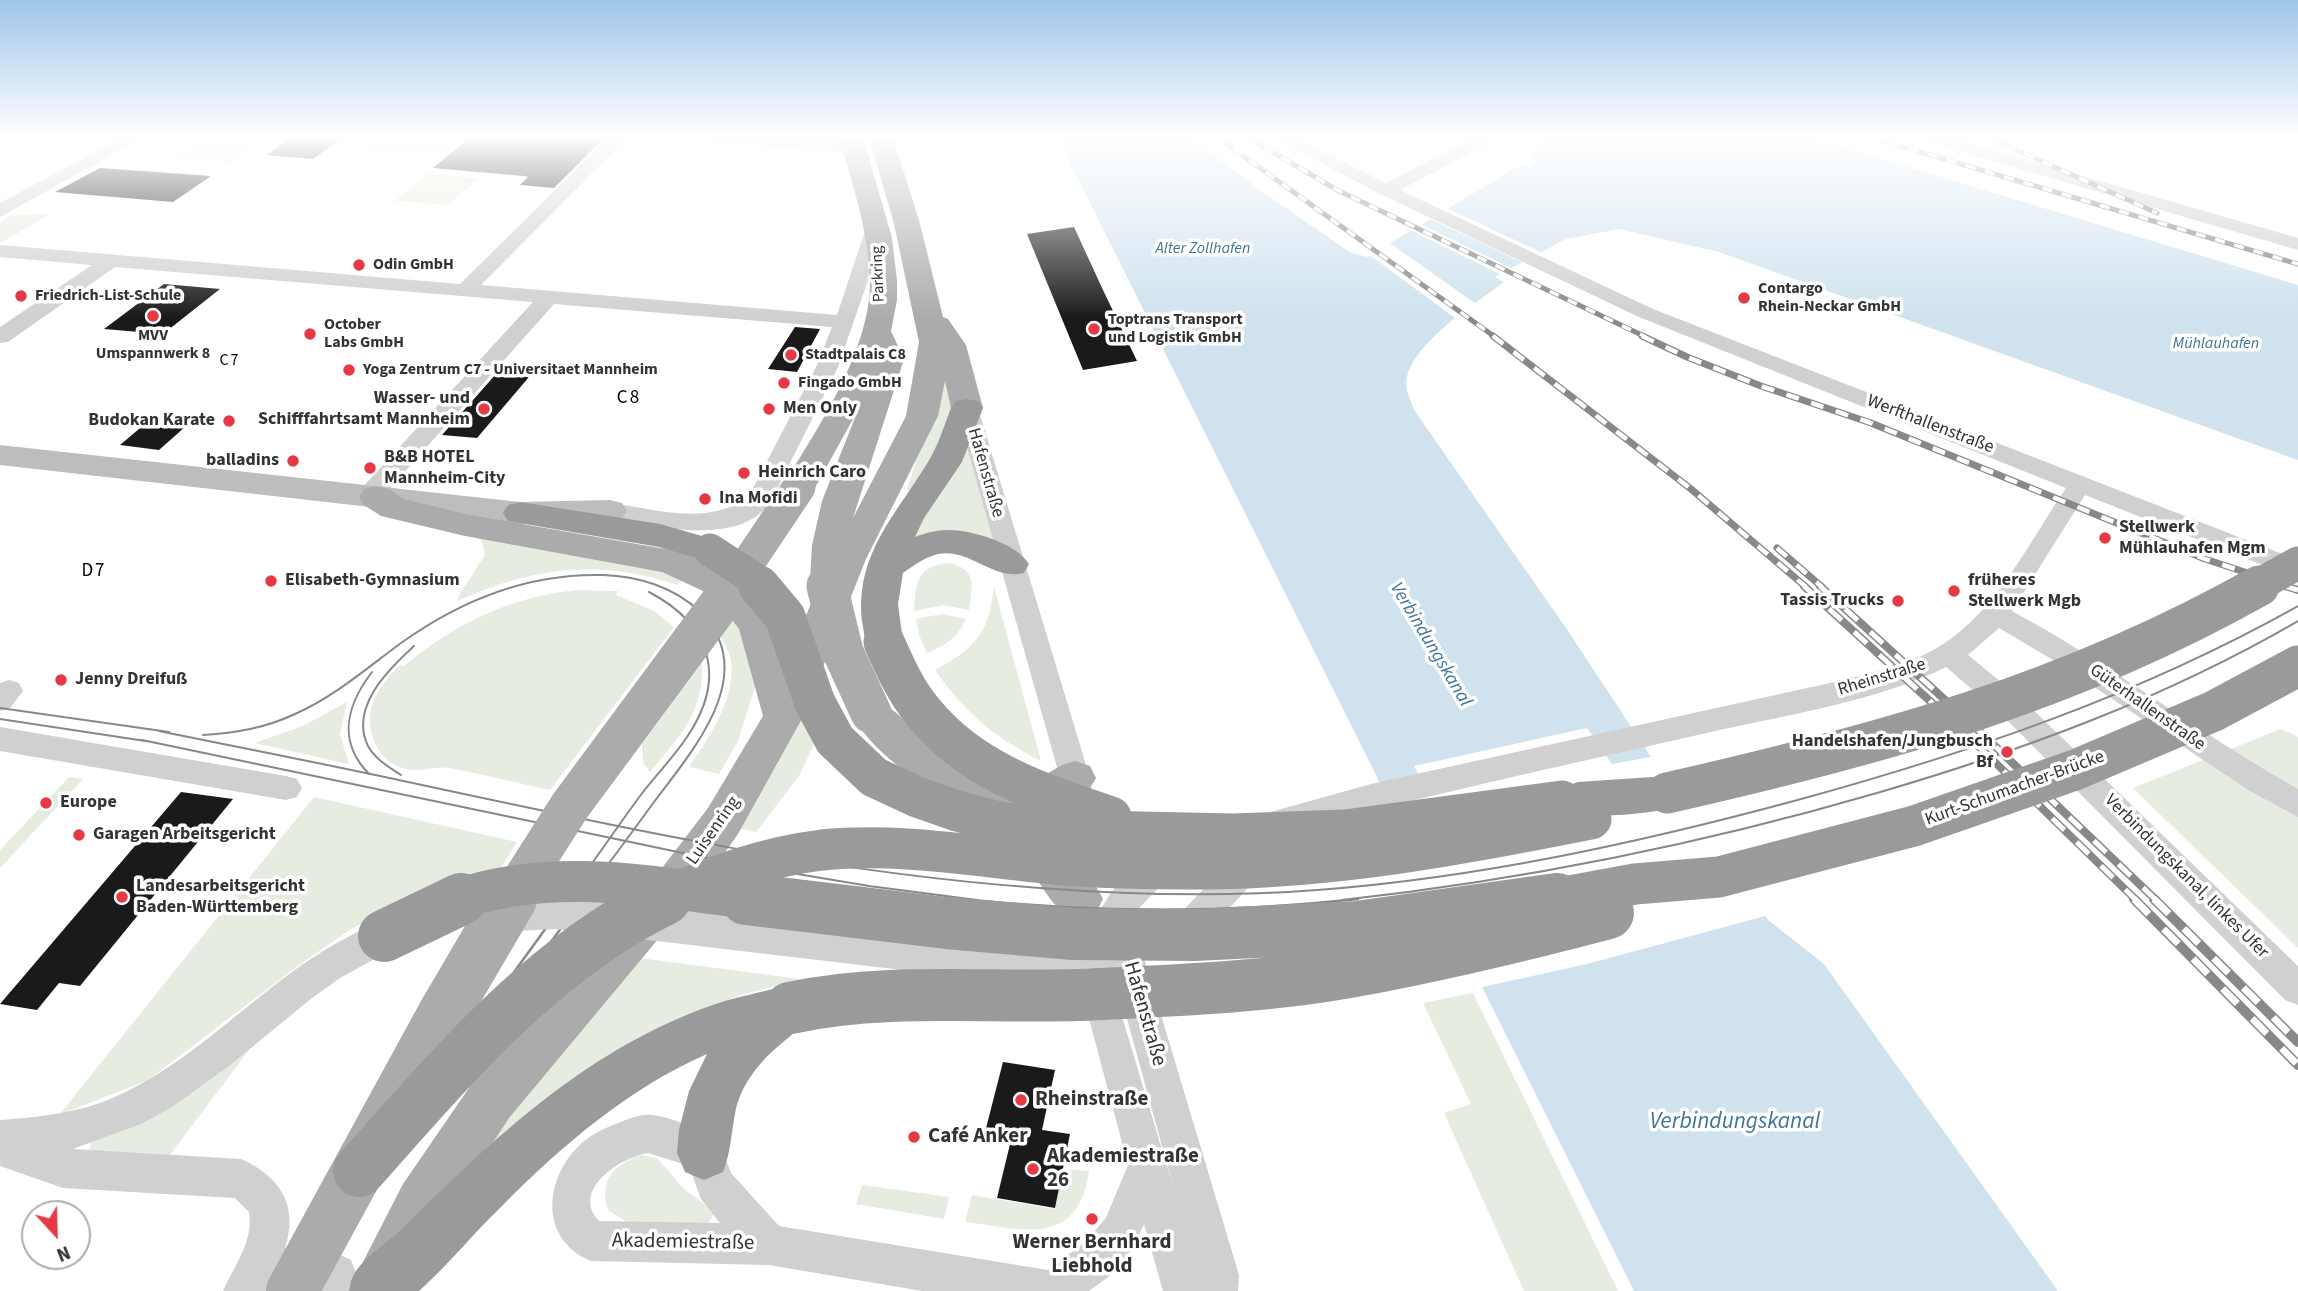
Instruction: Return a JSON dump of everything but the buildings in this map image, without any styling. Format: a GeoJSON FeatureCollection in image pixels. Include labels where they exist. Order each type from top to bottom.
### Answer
{"type":"FeatureCollection","features":[{"type":"Feature","properties":{"kind":"highway"},"geometry":{"type":"LineString","coordinates":[[967,408],[945,462],[902,527],[885,568],[879,604],[884,642],[895,669],[911,699],[951,741],[985,766],[1040,794],[1162,844]]}},
{"type":"Feature","properties":{"kind":"highway"},"geometry":{"type":"LineString","coordinates":[[520,513],[660,536],[707,568],[753,578],[785,617],[815,703],[835,740],[874,777],[917,797],[999,822],[1162,844],[1233,834],[1345,830],[1578,799],[1667,793]]}},
{"type":"Feature","properties":{"kind":"highway"},"geometry":{"type":"LineString","coordinates":[[885,568],[920,547],[946,541],[977,547],[1011,564]]}},
{"type":"Feature","properties":{"kind":"highway"},"geometry":{"type":"LineString","coordinates":[[359,1171],[480,1037],[542,979],[613,926],[697,884],[767,861],[841,849],[921,851],[1071,866],[1212,869],[1359,858],[1478,842],[1591,819],[1667,793],[1876,741],[2015,698],[2118,657],[2223,607],[2298,563]]}},
{"type":"Feature","properties":{"kind":"highway","name":"Kurt-Schumacher-Brücke"},"geometry":{"type":"LineString","coordinates":[[1719,877],[1914,826],[2025,788],[2214,711],[2298,666]]}},
{"type":"Feature","properties":{"kind":"highway"},"geometry":{"type":"LineString","coordinates":[[378,940],[459,899],[511,886],[560,880],[602,881],[973,925],[1074,934],[1194,935],[1357,927],[1517,906],[1635,884],[1719,877]]}},
{"type":"Feature","properties":{"kind":"highway"},"geometry":{"type":"LineString","coordinates":[[366,1290],[412,1260],[483,1186],[552,1123],[613,1080],[664,1050],[708,1030],[828,1000],[884,995],[1056,998],[1201,989],[1342,972],[1484,945],[1671,896],[1719,877]]}},
{"type":"Feature","properties":{"kind":"highway"},"geometry":{"type":"LineString","coordinates":[[704,1153],[705,1120],[716,1087],[733,1057],[760,1030],[790,1008]]}},
{"type":"Feature","properties":{"kind":"main road","name":"Parkring"},"geometry":{"type":"LineString","coordinates":[[867,197],[882,258],[883,301],[869,342]]}},
{"type":"Feature","properties":{"kind":"main road","name":"Parkring"},"geometry":{"type":"LineString","coordinates":[[898,197],[929,311]]}},
{"type":"Feature","properties":{"kind":"main road"},"geometry":{"type":"LineString","coordinates":[[929,311],[951,345],[967,408]]}},
{"type":"Feature","properties":{"kind":"main road","name":"Luisenring"},"geometry":{"type":"LineString","coordinates":[[366,1290],[491,1100],[678,882],[723,821],[783,718],[848,559],[922,416],[934,342],[929,311]]}},
{"type":"Feature","properties":{"kind":"main road"},"geometry":{"type":"LineString","coordinates":[[869,342],[870,422],[839,501],[830,545],[827,585],[843,658],[853,683],[871,713],[895,739],[925,764],[982,803],[1097,906]]}},
{"type":"Feature","properties":{"kind":"main road"},"geometry":{"type":"LineString","coordinates":[[263,1285],[359,1171],[495,925],[540,853],[592,775],[777,524],[821,449],[869,342]]}},
{"type":"Feature","properties":{"kind":"main road"},"geometry":{"type":"LineString","coordinates":[[372,497],[393,508],[465,524],[707,568],[757,624],[783,718]]}},
{"type":"Feature","properties":{"kind":"main road"},"geometry":{"type":"LineString","coordinates":[[982,803],[1019,804],[1049,794],[1075,778]]}},
{"type":"Feature","properties":{"kind":"street"},"geometry":{"type":"LineString","coordinates":[[0,211],[25,197]]}},
{"type":"Feature","properties":{"kind":"street"},"geometry":{"type":"LineString","coordinates":[[465,290],[559,197]]}},
{"type":"Feature","properties":{"kind":"street","name":"Werfthallenstraße"},"geometry":{"type":"LineString","coordinates":[[1401,197],[1702,337],[2298,570]]}},
{"type":"Feature","properties":{"kind":"street"},"geometry":{"type":"LineString","coordinates":[[2137,197],[2298,244]]}},
{"type":"Feature","properties":{"kind":"street"},"geometry":{"type":"LineString","coordinates":[[0,251],[550,297],[869,342]]}},
{"type":"Feature","properties":{"kind":"street"},"geometry":{"type":"LineString","coordinates":[[0,337],[109,262]]}},
{"type":"Feature","properties":{"kind":"street"},"geometry":{"type":"LineString","coordinates":[[372,497],[550,297]]}},
{"type":"Feature","properties":{"kind":"street"},"geometry":{"type":"LineString","coordinates":[[0,455],[520,513],[610,511],[704,522],[725,521],[750,511],[759,501],[814,394],[869,342]]}},
{"type":"Feature","properties":{"kind":"street","name":"Hafenstraße"},"geometry":{"type":"LineString","coordinates":[[967,408],[1075,778],[1087,830],[1097,906],[1128,958],[1218,1275],[1217,1291]]}},
{"type":"Feature","properties":{"kind":"street","name":"Rheinstraße"},"geometry":{"type":"LineString","coordinates":[[1296,816],[1858,688],[1916,670],[1949,654],[1976,635],[1996,614],[2081,483]]}},
{"type":"Feature","properties":{"kind":"street","name":"Güterhallenstraße"},"geometry":{"type":"LineString","coordinates":[[1996,614],[2057,646],[2227,764],[2298,804]]}},
{"type":"Feature","properties":{"kind":"street","name":"Verbindungskanal, linkes Ufer"},"geometry":{"type":"LineString","coordinates":[[1949,654],[2014,708],[2298,989]]}},
{"type":"Feature","properties":{"kind":"street"},"geometry":{"type":"LineString","coordinates":[[0,690],[9,691],[0,700]]}},
{"type":"Feature","properties":{"kind":"street"},"geometry":{"type":"LineString","coordinates":[[0,739],[286,788]]}},
{"type":"Feature","properties":{"kind":"street"},"geometry":{"type":"LineString","coordinates":[[1087,830],[1162,844],[1296,816]]}},
{"type":"Feature","properties":{"kind":"street"},"geometry":{"type":"LineString","coordinates":[[0,1139],[53,1135],[96,1124],[146,1101],[193,1071],[327,968],[378,940],[460,919],[499,913],[555,910],[872,948],[1090,966],[1155,950],[1180,937],[1296,816]]}},
{"type":"Feature","properties":{"kind":"street"},"geometry":{"type":"LineString","coordinates":[[1162,844],[1136,884],[1097,906],[1090,966],[1181,1283],[1189,1291]]}},
{"type":"Feature","properties":{"kind":"street","name":"Akademiestraße"},"geometry":{"type":"LineString","coordinates":[[769,1245],[715,1185],[704,1153],[650,1133],[617,1141],[594,1157],[580,1176],[572,1203],[575,1223],[591,1241],[769,1245],[1048,1291]]}},
{"type":"Feature","properties":{"kind":"street"},"geometry":{"type":"LineString","coordinates":[[0,1147],[63,1168],[242,1179],[258,1188],[267,1202],[272,1222],[263,1285]]}},
{"type":"Feature","properties":{"kind":"street"},"geometry":{"type":"LineString","coordinates":[[1054,1291],[1100,1257],[1120,1232],[1147,1166]]}},
{"type":"Feature","properties":{"kind":"street"},"geometry":{"type":"LineString","coordinates":[[263,1285],[301,1264],[322,1268],[366,1290]]}},
{"type":"Feature","properties":{"kind":"shaded area"},"geometry":{"type":"Polygon","coordinates":[[[400,197],[457,197],[448,205],[395,201],[400,197]]]}},
{"type":"Feature","properties":{"kind":"shaded area"},"geometry":{"type":"Polygon","coordinates":[[[51,214],[0,242],[0,222],[12,215],[51,214]]]}},
{"type":"Feature","properties":{"kind":"shaded area"},"geometry":{"type":"Polygon","coordinates":[[[943,376],[950,391],[952,406],[946,435],[914,491],[907,490],[943,376]]]}},
{"type":"Feature","properties":{"kind":"shaded area"},"geometry":{"type":"Polygon","coordinates":[[[968,445],[995,542],[911,542],[923,509],[968,445]]]}},
{"type":"Feature","properties":{"kind":"shaded area"},"geometry":{"type":"Polygon","coordinates":[[[476,535],[659,568],[684,579],[677,585],[620,572],[566,570],[512,580],[458,601],[459,595],[485,555],[483,544],[476,535]]]}},
{"type":"Feature","properties":{"kind":"shaded area"},"geometry":{"type":"Polygon","coordinates":[[[950,563],[959,566],[969,575],[972,587],[969,610],[943,605],[914,611],[920,577],[930,568],[950,563]]]}},
{"type":"Feature","properties":{"kind":"shaded area"},"geometry":{"type":"Polygon","coordinates":[[[994,587],[1041,761],[1009,743],[982,723],[935,670],[961,654],[978,638],[988,616],[994,587]]]}},
{"type":"Feature","properties":{"kind":"shaded area"},"geometry":{"type":"Polygon","coordinates":[[[577,590],[618,591],[616,595],[654,611],[674,627],[550,790],[449,768],[411,770],[399,767],[382,754],[372,734],[371,711],[379,690],[400,665],[404,666],[444,637],[485,614],[529,599],[577,590]]]}},
{"type":"Feature","properties":{"kind":"shaded area"},"geometry":{"type":"Polygon","coordinates":[[[942,614],[966,619],[950,640],[927,653],[916,619],[942,614]]]}},
{"type":"Feature","properties":{"kind":"shaded area"},"geometry":{"type":"Polygon","coordinates":[[[736,615],[758,677],[738,741],[719,774],[689,767],[713,729],[726,700],[732,670],[729,653],[720,636],[736,615]]]}},
{"type":"Feature","properties":{"kind":"shaded area"},"geometry":{"type":"Polygon","coordinates":[[[702,663],[699,696],[688,723],[650,772],[643,763],[642,744],[702,663]]]}},
{"type":"Feature","properties":{"kind":"shaded area"},"geometry":{"type":"Polygon","coordinates":[[[347,702],[340,734],[349,764],[255,743],[305,725],[347,702]]]}},
{"type":"Feature","properties":{"kind":"shaded area"},"geometry":{"type":"Polygon","coordinates":[[[802,718],[815,742],[799,776],[756,832],[737,828],[773,771],[802,718]]]}},
{"type":"Feature","properties":{"kind":"shaded area"},"geometry":{"type":"Polygon","coordinates":[[[2281,729],[2298,737],[2298,948],[2133,788],[2281,729]]]}},
{"type":"Feature","properties":{"kind":"shaded area"},"geometry":{"type":"Polygon","coordinates":[[[69,777],[83,779],[0,868],[0,850],[69,777]]]}},
{"type":"Feature","properties":{"kind":"shaded area"},"geometry":{"type":"Polygon","coordinates":[[[314,797],[517,842],[499,871],[380,914],[348,931],[148,1080],[59,1115],[314,797]]]}},
{"type":"Feature","properties":{"kind":"shaded area"},"geometry":{"type":"Polygon","coordinates":[[[639,958],[800,979],[738,996],[656,1030],[459,1178],[639,958]]]}},
{"type":"Feature","properties":{"kind":"shaded area"},"geometry":{"type":"Polygon","coordinates":[[[1473,993],[1618,1291],[1524,1291],[1444,1113],[1471,1104],[1423,1003],[1473,993]]]}},
{"type":"Feature","properties":{"kind":"shaded area"},"geometry":{"type":"Polygon","coordinates":[[[249,1050],[166,1160],[87,1155],[92,1142],[205,1083],[249,1050]]]}},
{"type":"Feature","properties":{"kind":"shaded area"},"geometry":{"type":"Polygon","coordinates":[[[640,1155],[657,1158],[685,1190],[715,1212],[704,1231],[627,1222],[608,1210],[605,1190],[610,1175],[622,1164],[640,1155]]]}},
{"type":"Feature","properties":{"kind":"shaded area"},"geometry":{"type":"Polygon","coordinates":[[[1063,1169],[1089,1171],[1083,1196],[1073,1213],[1060,1223],[1026,1230],[965,1222],[972,1195],[1055,1209],[1063,1169]]]}},
{"type":"Feature","properties":{"kind":"shaded area"},"geometry":{"type":"Polygon","coordinates":[[[862,1185],[949,1197],[944,1219],[856,1204],[862,1185]]]}},
{"type":"Feature","properties":{"kind":"water","name":"Verbindungskanal"},"geometry":{"type":"Polygon","coordinates":[[[1087,197],[1270,197],[1351,253],[1367,257],[1467,197],[2008,197],[2298,285],[2298,460],[1719,252],[1619,229],[1566,239],[1495,277],[1504,282],[1445,327],[1418,354],[1406,384],[1414,410],[1568,631],[1649,754],[1768,920],[1824,964],[2058,1291],[1634,1291],[1087,197]]]}},
{"type":"Feature","properties":{"kind":"pier"},"geometry":{"type":"Polygon","coordinates":[[[1444,207],[1545,254],[1526,264],[1428,218],[1444,207]]]}},
{"type":"Feature","properties":{"kind":"pier"},"geometry":{"type":"Polygon","coordinates":[[[1418,223],[1515,270],[1504,276],[1408,229],[1418,223]]]}},
{"type":"Feature","properties":{"kind":"pier"},"geometry":{"type":"Polygon","coordinates":[[[1387,241],[1479,306],[1459,321],[1367,253],[1387,241]]]}},
{"type":"Feature","properties":{"kind":"pier"},"geometry":{"type":"Polygon","coordinates":[[[1587,728],[1612,764],[1656,756],[1769,915],[1587,964],[1478,988],[1381,795],[1426,789],[1414,766],[1587,728]]]}},
{"type":"Feature","properties":{"kind":"tram line"},"geometry":{"type":"LineString","coordinates":[[203,735],[261,726],[309,707],[337,691],[424,628],[447,614],[496,592],[522,584],[575,576],[629,578],[655,584],[690,603],[717,636],[724,660],[723,685],[702,736],[634,829]]}},
{"type":"Feature","properties":{"kind":"tram line"},"geometry":{"type":"LineString","coordinates":[[618,826],[687,737],[707,694],[707,655],[699,637],[687,620],[649,592]]}},
{"type":"Feature","properties":{"kind":"tram line"},"geometry":{"type":"LineString","coordinates":[[634,829],[802,860],[960,881],[1040,888],[1213,894],[1317,890],[1438,877],[1557,857],[1676,831],[1794,801],[1925,763],[1989,742],[2115,694],[2238,638],[2298,606]]}},
{"type":"Feature","properties":{"kind":"tram line"},"geometry":{"type":"LineString","coordinates":[[1342,900],[1478,882],[1612,858],[1745,828],[1877,793],[1986,759],[2093,720],[2197,674],[2298,621]]}},
{"type":"Feature","properties":{"kind":"tram line"},"geometry":{"type":"LineString","coordinates":[[401,775],[371,751],[363,731],[364,717],[374,690],[383,677],[414,646]]}},
{"type":"Feature","properties":{"kind":"tram line"},"geometry":{"type":"LineString","coordinates":[[369,774],[352,749],[349,723],[356,698],[372,672]]}},
{"type":"Feature","properties":{"kind":"tram line"},"geometry":{"type":"LineString","coordinates":[[0,708],[169,732]]}},
{"type":"Feature","properties":{"kind":"tram line"},"geometry":{"type":"LineString","coordinates":[[0,719],[150,742]]}},
{"type":"Feature","properties":{"kind":"tram line"},"geometry":{"type":"LineString","coordinates":[[159,731],[369,774]]}},
{"type":"Feature","properties":{"kind":"tram line"},"geometry":{"type":"LineString","coordinates":[[142,740],[150,742]]}},
{"type":"Feature","properties":{"kind":"tram line"},"geometry":{"type":"LineString","coordinates":[[150,742],[610,838]]}},
{"type":"Feature","properties":{"kind":"tram line"},"geometry":{"type":"LineString","coordinates":[[369,774],[618,826]]}},
{"type":"Feature","properties":{"kind":"tram line"},"geometry":{"type":"LineString","coordinates":[[610,838],[618,826]]}},
{"type":"Feature","properties":{"kind":"tram line"},"geometry":{"type":"LineString","coordinates":[[618,826],[634,829]]}},
{"type":"Feature","properties":{"kind":"tram line"},"geometry":{"type":"LineString","coordinates":[[625,841],[634,829]]}},
{"type":"Feature","properties":{"kind":"tram line"},"geometry":{"type":"LineString","coordinates":[[565,900],[610,838]]}},
{"type":"Feature","properties":{"kind":"tram line"},"geometry":{"type":"LineString","coordinates":[[610,838],[625,841]]}},
{"type":"Feature","properties":{"kind":"tram line"},"geometry":{"type":"LineString","coordinates":[[581,900],[625,841]]}},
{"type":"Feature","properties":{"kind":"tram line"},"geometry":{"type":"LineString","coordinates":[[625,841],[726,862],[869,886],[977,900]]}},
{"type":"Feature","properties":{"kind":"tram line"},"geometry":{"type":"LineString","coordinates":[[415,1109],[567,899]]}},
{"type":"Feature","properties":{"kind":"tram line"},"geometry":{"type":"LineString","coordinates":[[431,1110],[479,1038],[583,899]]}},
{"type":"Feature","properties":{"kind":"tram line"},"geometry":{"type":"LineString","coordinates":[[961,899],[1061,907],[1160,910],[1258,907],[1358,899]]}},
{"type":"Feature","properties":{"kind":"railway"},"geometry":{"type":"LineString","coordinates":[[1301,197],[1495,337]]}},
{"type":"Feature","properties":{"kind":"railway"},"geometry":{"type":"LineString","coordinates":[[1352,197],[1646,337]]}},
{"type":"Feature","properties":{"kind":"railway"},"geometry":{"type":"LineString","coordinates":[[2073,197],[2298,264]]}},
{"type":"Feature","properties":{"kind":"railway"},"geometry":{"type":"LineString","coordinates":[[2122,197],[2157,213]]}},
{"type":"Feature","properties":{"kind":"railway"},"geometry":{"type":"LineString","coordinates":[[1493,336],[1691,489],[1806,587]]}},
{"type":"Feature","properties":{"kind":"railway"},"geometry":{"type":"LineString","coordinates":[[1642,336],[1761,386],[1871,423],[2205,559],[2290,587]]}},
{"type":"Feature","properties":{"kind":"railway"},"geometry":{"type":"LineString","coordinates":[[1777,548],[1822,587]]}},
{"type":"Feature","properties":{"kind":"railway"},"geometry":{"type":"LineString","coordinates":[[1804,586],[1965,733],[2136,900]]}},
{"type":"Feature","properties":{"kind":"railway"},"geometry":{"type":"LineString","coordinates":[[1820,586],[1977,729],[2156,900]]}},
{"type":"Feature","properties":{"kind":"railway"},"geometry":{"type":"LineString","coordinates":[[2285,586],[2298,590]]}},
{"type":"Feature","properties":{"kind":"railway"},"geometry":{"type":"LineString","coordinates":[[2134,899],[2298,1065]]}},
{"type":"Feature","properties":{"kind":"railway"},"geometry":{"type":"LineString","coordinates":[[2154,899],[2298,1042]]}},
{"type":"Feature","properties":{"kind":"place","name":"Odin GmbH"},"geometry":{"type":"Point","coordinates":[359,265]}},
{"type":"Feature","properties":{"kind":"place","name":"Friedrich-List-Schule"},"geometry":{"type":"Point","coordinates":[21,296]}},
{"type":"Feature","properties":{"kind":"place","name":"Contargo Rhein-Neckar GmbH"},"geometry":{"type":"Point","coordinates":[1744,298]}},
{"type":"Feature","properties":{"kind":"place","name":"MVV Umspannwerk 8"},"geometry":{"type":"Point","coordinates":[153,316]}},
{"type":"Feature","properties":{"kind":"place","name":"Toptrans Transport und Logistik GmbH"},"geometry":{"type":"Point","coordinates":[1094,329]}},
{"type":"Feature","properties":{"kind":"place","name":"October Labs GmbH"},"geometry":{"type":"Point","coordinates":[310,334]}},
{"type":"Feature","properties":{"kind":"place","name":"Stadtpalais C8"},"geometry":{"type":"Point","coordinates":[791,355]}},
{"type":"Feature","properties":{"kind":"place","name":"Yoga Zentrum C7 - Universitaet Mannheim"},"geometry":{"type":"Point","coordinates":[349,370]}},
{"type":"Feature","properties":{"kind":"place","name":"Fingado GmbH"},"geometry":{"type":"Point","coordinates":[784,383]}},
{"type":"Feature","properties":{"kind":"place","name":"Wasser- und Schifffahrtsamt Mannheim"},"geometry":{"type":"Point","coordinates":[484,409]}},
{"type":"Feature","properties":{"kind":"place","name":"Men Only"},"geometry":{"type":"Point","coordinates":[769,409]}},
{"type":"Feature","properties":{"kind":"place","name":"Budokan Karate"},"geometry":{"type":"Point","coordinates":[229,421]}},
{"type":"Feature","properties":{"kind":"place","name":"balladins"},"geometry":{"type":"Point","coordinates":[293,461]}},
{"type":"Feature","properties":{"kind":"place","name":"B&B HOTEL Mannheim-City"},"geometry":{"type":"Point","coordinates":[370,468]}},
{"type":"Feature","properties":{"kind":"place","name":"Heinrich Caro"},"geometry":{"type":"Point","coordinates":[744,473]}},
{"type":"Feature","properties":{"kind":"place","name":"Ina Mofidi"},"geometry":{"type":"Point","coordinates":[705,499]}},
{"type":"Feature","properties":{"kind":"place","name":"Stellwerk Mühlauhafen Mgm"},"geometry":{"type":"Point","coordinates":[2105,538]}},
{"type":"Feature","properties":{"kind":"place","name":"Elisabeth-Gymnasium"},"geometry":{"type":"Point","coordinates":[271,581]}},
{"type":"Feature","properties":{"kind":"place","name":"früheres Stellwerk Mgb"},"geometry":{"type":"Point","coordinates":[1954,591]}},
{"type":"Feature","properties":{"kind":"place","name":"Tassis Trucks"},"geometry":{"type":"Point","coordinates":[1898,601]}},
{"type":"Feature","properties":{"kind":"place","name":"Jenny Dreifuß"},"geometry":{"type":"Point","coordinates":[61,680]}},
{"type":"Feature","properties":{"kind":"place","name":"Handelshafen/Jungbusch Bf"},"geometry":{"type":"Point","coordinates":[2007,752]}},
{"type":"Feature","properties":{"kind":"place","name":"Europe"},"geometry":{"type":"Point","coordinates":[46,803]}},
{"type":"Feature","properties":{"kind":"place","name":"Garagen Arbeitsgericht"},"geometry":{"type":"Point","coordinates":[79,835]}},
{"type":"Feature","properties":{"kind":"place","name":"Landesarbeitsgericht Baden-Württemberg"},"geometry":{"type":"Point","coordinates":[122,897]}},
{"type":"Feature","properties":{"kind":"place","name":"Rheinstraße"},"geometry":{"type":"Point","coordinates":[1021,1100]}},
{"type":"Feature","properties":{"kind":"place","name":"Café Anker"},"geometry":{"type":"Point","coordinates":[914,1137]}},
{"type":"Feature","properties":{"kind":"place","name":"Akademiestraße 26"},"geometry":{"type":"Point","coordinates":[1033,1169]}},
{"type":"Feature","properties":{"kind":"place","name":"Werner Bernhard Liebhold"},"geometry":{"type":"Point","coordinates":[1092,1219]}},
{"type":"Feature","properties":{"kind":"district","name":"C7"},"geometry":{"type":"Point","coordinates":[230,361]}},
{"type":"Feature","properties":{"kind":"district","name":"C8"},"geometry":{"type":"Point","coordinates":[629,399]}},
{"type":"Feature","properties":{"kind":"district","name":"D7"},"geometry":{"type":"Point","coordinates":[94,572]}},
{"type":"Feature","properties":{"kind":"water label","name":"Alter Zollhafen"},"geometry":{"type":"Point","coordinates":[1203,249]}},
{"type":"Feature","properties":{"kind":"water label","name":"Mühlauhafen"},"geometry":{"type":"Point","coordinates":[2216,344]}}]}
